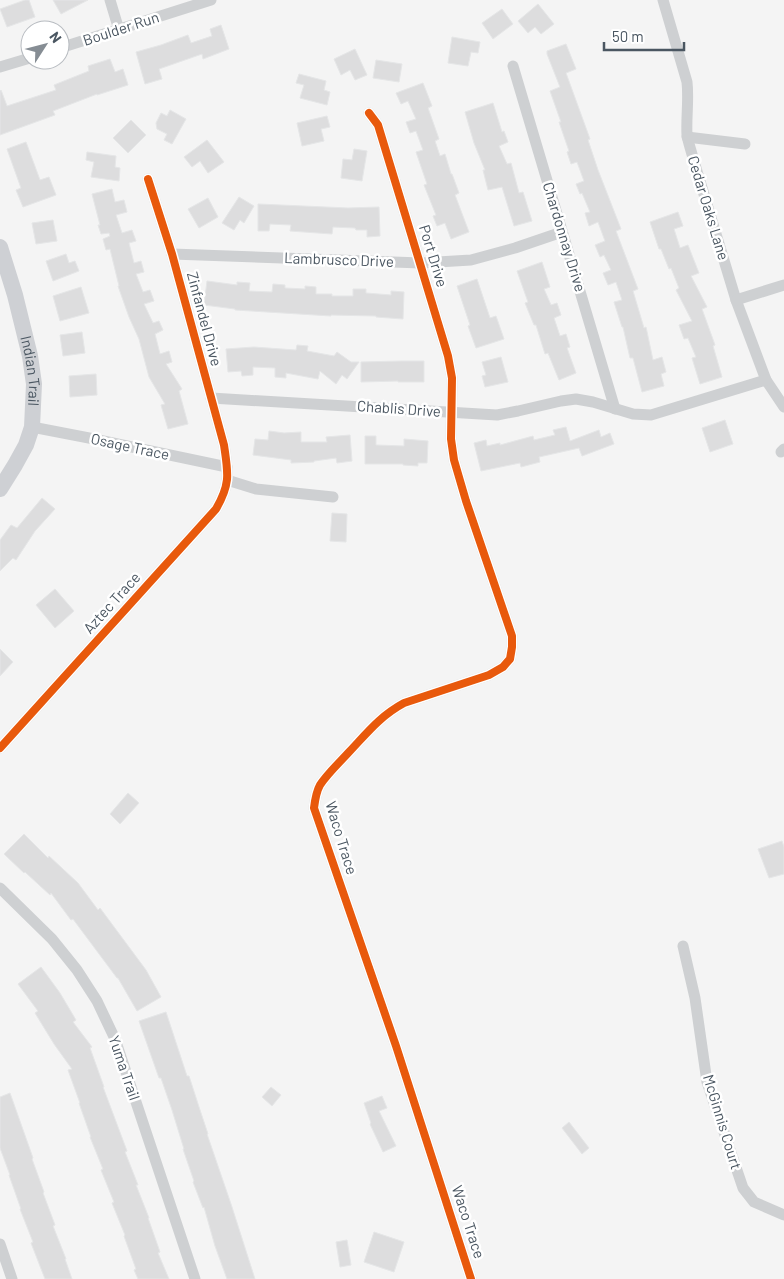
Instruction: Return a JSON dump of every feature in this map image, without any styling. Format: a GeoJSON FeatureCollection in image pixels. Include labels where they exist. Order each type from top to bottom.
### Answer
{"type":"FeatureCollection","features":[{"type":"Feature","properties":{"kind":"street"},"geometry":{"type":"LineString","coordinates":[[110,0],[119,30]]}},
{"type":"Feature","properties":{"kind":"street","name":"Boulder Run"},"geometry":{"type":"LineString","coordinates":[[70,45],[211,0]]}},
{"type":"Feature","properties":{"kind":"street","name":"Cedar Oaks Lane"},"geometry":{"type":"LineString","coordinates":[[663,0],[687,82],[688,137],[693,158],[736,300],[766,380],[784,407]]}},
{"type":"Feature","properties":{"kind":"street"},"geometry":{"type":"LineString","coordinates":[[0,67],[20,61]]}},
{"type":"Feature","properties":{"kind":"street","name":"Chardonnay Drive"},"geometry":{"type":"LineString","coordinates":[[513,66],[615,409]]}},
{"type":"Feature","properties":{"kind":"street","name":"Port Drive"},"geometry":{"type":"LineString","coordinates":[[369,113],[378,125],[448,356],[452,378],[452,413]]}},
{"type":"Feature","properties":{"kind":"street"},"geometry":{"type":"LineString","coordinates":[[688,137],[745,144]]}},
{"type":"Feature","properties":{"kind":"street","name":"Zinfandel Drive"},"geometry":{"type":"LineString","coordinates":[[148,179],[172,254],[224,445],[227,468]]}},
{"type":"Feature","properties":{"kind":"street","name":"Lambrusco Drive"},"geometry":{"type":"LineString","coordinates":[[172,254],[421,264],[471,260],[562,232]]}},
{"type":"Feature","properties":{"kind":"street","name":"Indian Trail"},"geometry":{"type":"LineString","coordinates":[[0,247],[15,295],[30,356],[34,384],[32,427],[26,445],[0,489]]}},
{"type":"Feature","properties":{"kind":"street"},"geometry":{"type":"LineString","coordinates":[[736,300],[784,285]]}},
{"type":"Feature","properties":{"kind":"street","name":"Chablis Drive"},"geometry":{"type":"LineString","coordinates":[[211,398],[497,415],[576,399],[634,414],[651,415],[766,380]]}},
{"type":"Feature","properties":{"kind":"street","name":"Waco Trace"},"geometry":{"type":"LineString","coordinates":[[452,413],[451,440],[454,460],[512,636],[510,659],[503,667],[490,675],[404,703],[392,710],[382,718],[319,786],[314,808],[396,1046],[472,1279]]}},
{"type":"Feature","properties":{"kind":"street","name":"Osage Trace"},"geometry":{"type":"LineString","coordinates":[[32,427],[227,468]]}},
{"type":"Feature","properties":{"kind":"street","name":"Aztec Trace"},"geometry":{"type":"LineString","coordinates":[[0,748],[216,509],[224,495],[228,480],[227,468]]}},
{"type":"Feature","properties":{"kind":"street"},"geometry":{"type":"LineString","coordinates":[[228,480],[256,489],[333,497]]}},
{"type":"Feature","properties":{"kind":"street","name":"Yuma Trail"},"geometry":{"type":"LineString","coordinates":[[0,888],[52,939],[77,970],[97,1001],[115,1039],[195,1279]]}},
{"type":"Feature","properties":{"kind":"street","name":"McGinnis Court"},"geometry":{"type":"LineString","coordinates":[[684,946],[695,998],[707,1082],[743,1188],[754,1202],[784,1215]]}},
{"type":"Feature","properties":{"kind":"street"},"geometry":{"type":"LineString","coordinates":[[0,1244],[12,1279]]}},
{"type":"Feature","properties":{"kind":"building"},"geometry":{"type":"Polygon","coordinates":[[[29,0],[35,17],[20,20],[20,22],[7,27],[0,9],[29,0]]]}},
{"type":"Feature","properties":{"kind":"building"},"geometry":{"type":"Polygon","coordinates":[[[53,0],[88,0],[61,14],[53,0]]]}},
{"type":"Feature","properties":{"kind":"building"},"geometry":{"type":"Polygon","coordinates":[[[538,4],[554,24],[541,34],[535,27],[528,33],[518,21],[538,4]]]}},
{"type":"Feature","properties":{"kind":"building"},"geometry":{"type":"Polygon","coordinates":[[[502,9],[513,24],[493,39],[482,23],[502,9]]]}},
{"type":"Feature","properties":{"kind":"building"},"geometry":{"type":"Polygon","coordinates":[[[221,25],[229,49],[203,59],[202,54],[159,69],[162,79],[145,84],[136,52],[188,35],[191,43],[212,36],[210,29],[221,25]]]}},
{"type":"Feature","properties":{"kind":"building"},"geometry":{"type":"Polygon","coordinates":[[[452,37],[480,42],[478,53],[471,52],[468,66],[448,63],[452,37]]]}},
{"type":"Feature","properties":{"kind":"building"},"geometry":{"type":"Polygon","coordinates":[[[566,44],[576,69],[566,73],[590,139],[588,140],[598,170],[621,229],[616,231],[638,289],[633,291],[644,328],[646,327],[653,360],[662,357],[666,372],[661,374],[664,386],[642,392],[633,358],[630,358],[623,327],[614,302],[622,300],[616,282],[608,285],[603,273],[611,270],[604,255],[600,257],[595,245],[605,241],[598,222],[589,226],[585,213],[590,212],[576,184],[584,181],[577,162],[571,164],[567,152],[569,151],[559,122],[561,122],[550,91],[560,87],[547,51],[566,44]]]}},
{"type":"Feature","properties":{"kind":"building"},"geometry":{"type":"Polygon","coordinates":[[[355,49],[367,75],[355,80],[350,70],[341,75],[334,59],[355,49]]]}},
{"type":"Feature","properties":{"kind":"building"},"geometry":{"type":"Polygon","coordinates":[[[110,59],[115,72],[123,69],[128,85],[97,94],[53,111],[55,115],[0,135],[1,90],[7,106],[56,90],[54,85],[89,71],[88,66],[110,59]]]}},
{"type":"Feature","properties":{"kind":"building"},"geometry":{"type":"Polygon","coordinates":[[[376,60],[402,64],[399,82],[373,78],[376,60]]]}},
{"type":"Feature","properties":{"kind":"building"},"geometry":{"type":"Polygon","coordinates":[[[299,74],[326,81],[324,90],[330,92],[327,105],[300,98],[304,85],[296,83],[299,74]]]}},
{"type":"Feature","properties":{"kind":"building"},"geometry":{"type":"Polygon","coordinates":[[[423,83],[432,106],[428,108],[439,139],[435,141],[440,156],[445,154],[459,193],[455,195],[469,232],[451,239],[445,223],[437,226],[433,216],[436,215],[424,185],[427,184],[416,152],[423,150],[416,131],[410,133],[406,122],[416,119],[408,101],[401,104],[396,93],[423,83]]]}},
{"type":"Feature","properties":{"kind":"building"},"geometry":{"type":"Polygon","coordinates":[[[493,103],[502,132],[504,131],[508,142],[499,146],[507,164],[511,163],[519,193],[523,192],[532,221],[514,226],[502,187],[488,190],[483,170],[485,170],[474,143],[465,112],[493,103]]]}},
{"type":"Feature","properties":{"kind":"building"},"geometry":{"type":"Polygon","coordinates":[[[170,110],[186,119],[172,144],[164,140],[167,134],[157,129],[156,123],[161,113],[167,116],[170,110]]]}},
{"type":"Feature","properties":{"kind":"building"},"geometry":{"type":"Polygon","coordinates":[[[327,116],[330,127],[321,129],[324,141],[302,146],[297,123],[327,116]]]}},
{"type":"Feature","properties":{"kind":"building"},"geometry":{"type":"Polygon","coordinates":[[[131,120],[146,135],[128,153],[113,138],[131,120]]]}},
{"type":"Feature","properties":{"kind":"building"},"geometry":{"type":"Polygon","coordinates":[[[207,140],[224,162],[208,173],[200,161],[192,167],[184,157],[207,140]]]}},
{"type":"Feature","properties":{"kind":"building"},"geometry":{"type":"Polygon","coordinates":[[[26,142],[40,180],[49,177],[56,195],[23,207],[16,190],[21,188],[7,149],[26,142]]]}},
{"type":"Feature","properties":{"kind":"building"},"geometry":{"type":"Polygon","coordinates":[[[354,149],[367,151],[362,181],[341,178],[343,159],[352,160],[354,149]]]}},
{"type":"Feature","properties":{"kind":"building"},"geometry":{"type":"Polygon","coordinates":[[[87,152],[116,156],[115,167],[120,168],[119,181],[91,177],[94,162],[86,160],[87,152]]]}},
{"type":"Feature","properties":{"kind":"building"},"geometry":{"type":"Polygon","coordinates":[[[112,189],[115,202],[124,200],[127,212],[116,215],[122,233],[132,230],[136,241],[129,243],[134,263],[141,261],[144,272],[136,274],[143,292],[150,290],[154,301],[144,304],[153,323],[159,321],[163,330],[155,334],[160,354],[169,351],[172,362],[166,364],[182,389],[179,391],[188,424],[168,429],[161,405],[165,404],[149,377],[139,339],[118,286],[110,249],[106,250],[103,239],[110,236],[109,233],[101,234],[92,194],[112,189]]]}},
{"type":"Feature","properties":{"kind":"building"},"geometry":{"type":"Polygon","coordinates":[[[239,197],[254,206],[244,223],[240,220],[234,230],[222,223],[239,197]]]}},
{"type":"Feature","properties":{"kind":"building"},"geometry":{"type":"Polygon","coordinates":[[[208,198],[218,217],[199,228],[188,209],[208,198]]]}},
{"type":"Feature","properties":{"kind":"building"},"geometry":{"type":"Polygon","coordinates":[[[258,204],[348,208],[379,207],[380,236],[367,237],[367,230],[356,230],[355,228],[333,227],[332,234],[290,231],[291,225],[270,224],[269,231],[258,231],[258,204]]]}},
{"type":"Feature","properties":{"kind":"building"},"geometry":{"type":"Polygon","coordinates":[[[678,212],[683,226],[674,229],[680,248],[688,245],[699,273],[691,276],[707,307],[702,309],[715,345],[713,346],[722,377],[700,384],[692,358],[696,357],[688,338],[684,339],[679,325],[692,321],[676,290],[679,288],[671,268],[669,269],[661,249],[659,249],[650,222],[678,212]]]}},
{"type":"Feature","properties":{"kind":"building"},"geometry":{"type":"Polygon","coordinates":[[[53,220],[57,241],[36,244],[32,223],[53,220]]]}},
{"type":"Feature","properties":{"kind":"building"},"geometry":{"type":"Polygon","coordinates":[[[66,254],[69,263],[75,261],[79,271],[53,281],[46,261],[66,254]]]}},
{"type":"Feature","properties":{"kind":"building"},"geometry":{"type":"Polygon","coordinates":[[[542,262],[550,287],[544,289],[551,305],[557,303],[561,315],[554,318],[560,336],[566,334],[570,347],[567,348],[576,373],[559,380],[548,353],[545,354],[536,325],[534,325],[525,303],[528,302],[517,271],[542,262]]]}},
{"type":"Feature","properties":{"kind":"building"},"geometry":{"type":"Polygon","coordinates":[[[477,279],[490,318],[496,316],[504,339],[476,348],[457,286],[477,279]]]}},
{"type":"Feature","properties":{"kind":"building"},"geometry":{"type":"Polygon","coordinates":[[[207,281],[237,285],[237,282],[250,283],[249,291],[272,292],[273,284],[285,285],[285,288],[305,289],[305,286],[316,287],[316,294],[332,294],[332,296],[353,296],[353,289],[366,289],[366,293],[391,295],[391,291],[404,292],[403,319],[376,316],[331,316],[235,310],[204,305],[207,281]]]}},
{"type":"Feature","properties":{"kind":"building"},"geometry":{"type":"Polygon","coordinates":[[[81,287],[89,313],[60,321],[53,296],[81,287]]]}},
{"type":"Feature","properties":{"kind":"building"},"geometry":{"type":"Polygon","coordinates":[[[82,332],[85,353],[63,356],[60,335],[82,332]]]}},
{"type":"Feature","properties":{"kind":"building"},"geometry":{"type":"Polygon","coordinates":[[[297,345],[308,346],[307,351],[334,356],[337,352],[351,362],[359,362],[347,379],[342,375],[336,384],[320,371],[318,379],[286,373],[286,378],[275,377],[275,368],[253,367],[253,375],[242,376],[241,371],[228,372],[226,349],[254,347],[296,350],[297,345]]]}},
{"type":"Feature","properties":{"kind":"building"},"geometry":{"type":"Polygon","coordinates":[[[501,357],[508,382],[485,387],[482,376],[486,375],[482,362],[501,357]]]}},
{"type":"Feature","properties":{"kind":"building"},"geometry":{"type":"Polygon","coordinates":[[[424,361],[424,382],[361,382],[361,362],[424,361]]]}},
{"type":"Feature","properties":{"kind":"building"},"geometry":{"type":"Polygon","coordinates":[[[96,374],[97,395],[70,397],[69,376],[96,374]]]}},
{"type":"Feature","properties":{"kind":"building"},"geometry":{"type":"Polygon","coordinates":[[[725,420],[733,444],[710,452],[702,428],[725,420]]]}},
{"type":"Feature","properties":{"kind":"building"},"geometry":{"type":"Polygon","coordinates":[[[566,427],[570,441],[599,430],[601,437],[610,433],[614,444],[582,456],[579,448],[539,457],[540,462],[521,467],[520,463],[481,471],[474,443],[486,440],[487,446],[500,443],[500,445],[533,436],[534,440],[555,435],[553,430],[566,427]]]}},
{"type":"Feature","properties":{"kind":"building"},"geometry":{"type":"Polygon","coordinates":[[[269,431],[284,433],[301,432],[301,442],[327,442],[326,437],[350,435],[352,461],[337,463],[336,458],[314,462],[291,463],[291,460],[253,455],[255,439],[268,440],[269,431]]]}},
{"type":"Feature","properties":{"kind":"building"},"geometry":{"type":"Polygon","coordinates":[[[365,436],[376,436],[376,445],[404,446],[404,439],[428,441],[427,463],[418,463],[418,466],[365,464],[365,436]]]}},
{"type":"Feature","properties":{"kind":"building"},"geometry":{"type":"Polygon","coordinates":[[[42,498],[55,509],[35,531],[16,560],[13,558],[0,571],[0,540],[11,525],[17,528],[42,498]]]}},
{"type":"Feature","properties":{"kind":"building"},"geometry":{"type":"Polygon","coordinates":[[[332,513],[347,514],[346,542],[330,541],[332,513]]]}},
{"type":"Feature","properties":{"kind":"building"},"geometry":{"type":"Polygon","coordinates":[[[55,589],[74,611],[55,628],[36,605],[55,589]]]}},
{"type":"Feature","properties":{"kind":"building"},"geometry":{"type":"Polygon","coordinates":[[[0,649],[13,662],[0,676],[0,649]]]}},
{"type":"Feature","properties":{"kind":"building"},"geometry":{"type":"Polygon","coordinates":[[[128,793],[139,803],[120,824],[110,814],[128,793]]]}},
{"type":"Feature","properties":{"kind":"building"},"geometry":{"type":"Polygon","coordinates":[[[24,834],[48,858],[49,856],[78,883],[98,910],[100,908],[146,970],[161,997],[137,1011],[118,978],[51,893],[50,895],[4,854],[24,834]]]}},
{"type":"Feature","properties":{"kind":"building"},"geometry":{"type":"Polygon","coordinates":[[[782,841],[784,847],[784,874],[769,878],[758,849],[782,841]]]}},
{"type":"Feature","properties":{"kind":"building"},"geometry":{"type":"Polygon","coordinates":[[[41,967],[60,993],[76,1020],[73,1022],[92,1047],[90,1048],[127,1151],[125,1152],[160,1252],[158,1253],[169,1279],[138,1279],[134,1270],[136,1269],[125,1235],[112,1203],[114,1202],[101,1170],[103,1169],[90,1137],[68,1070],[72,1069],[35,1013],[38,1011],[18,984],[41,967]]]}},
{"type":"Feature","properties":{"kind":"building"},"geometry":{"type":"Polygon","coordinates":[[[166,1012],[187,1076],[189,1076],[255,1279],[227,1279],[204,1207],[193,1182],[172,1110],[139,1021],[166,1012]]]}},
{"type":"Feature","properties":{"kind":"building"},"geometry":{"type":"Polygon","coordinates":[[[271,1087],[281,1095],[272,1106],[262,1097],[271,1087]]]}},
{"type":"Feature","properties":{"kind":"building"},"geometry":{"type":"Polygon","coordinates":[[[10,1093],[72,1279],[45,1279],[31,1243],[33,1242],[0,1148],[0,1097],[10,1093]]]}},
{"type":"Feature","properties":{"kind":"building"},"geometry":{"type":"Polygon","coordinates":[[[382,1096],[387,1108],[379,1111],[396,1146],[383,1152],[370,1124],[364,1103],[382,1096]]]}},
{"type":"Feature","properties":{"kind":"building"},"geometry":{"type":"Polygon","coordinates":[[[569,1122],[589,1148],[582,1154],[562,1128],[569,1122]]]}},
{"type":"Feature","properties":{"kind":"building"},"geometry":{"type":"Polygon","coordinates":[[[374,1232],[404,1242],[394,1272],[364,1262],[374,1232]]]}},
{"type":"Feature","properties":{"kind":"building"},"geometry":{"type":"Polygon","coordinates":[[[347,1240],[351,1265],[340,1267],[336,1242],[347,1240]]]}},
{"type":"Feature","properties":{"kind":"cycle path"},"geometry":{"type":"LineString","coordinates":[[369,113],[378,125],[448,356],[452,378],[451,439],[454,460],[512,636],[512,647],[510,659],[503,667],[489,675],[404,703],[388,713],[323,781],[318,790],[314,808],[396,1046],[471,1279]]}},
{"type":"Feature","properties":{"kind":"cycle path"},"geometry":{"type":"LineString","coordinates":[[0,748],[216,509],[226,485],[227,471],[224,445],[172,254],[148,179]]}}]}
